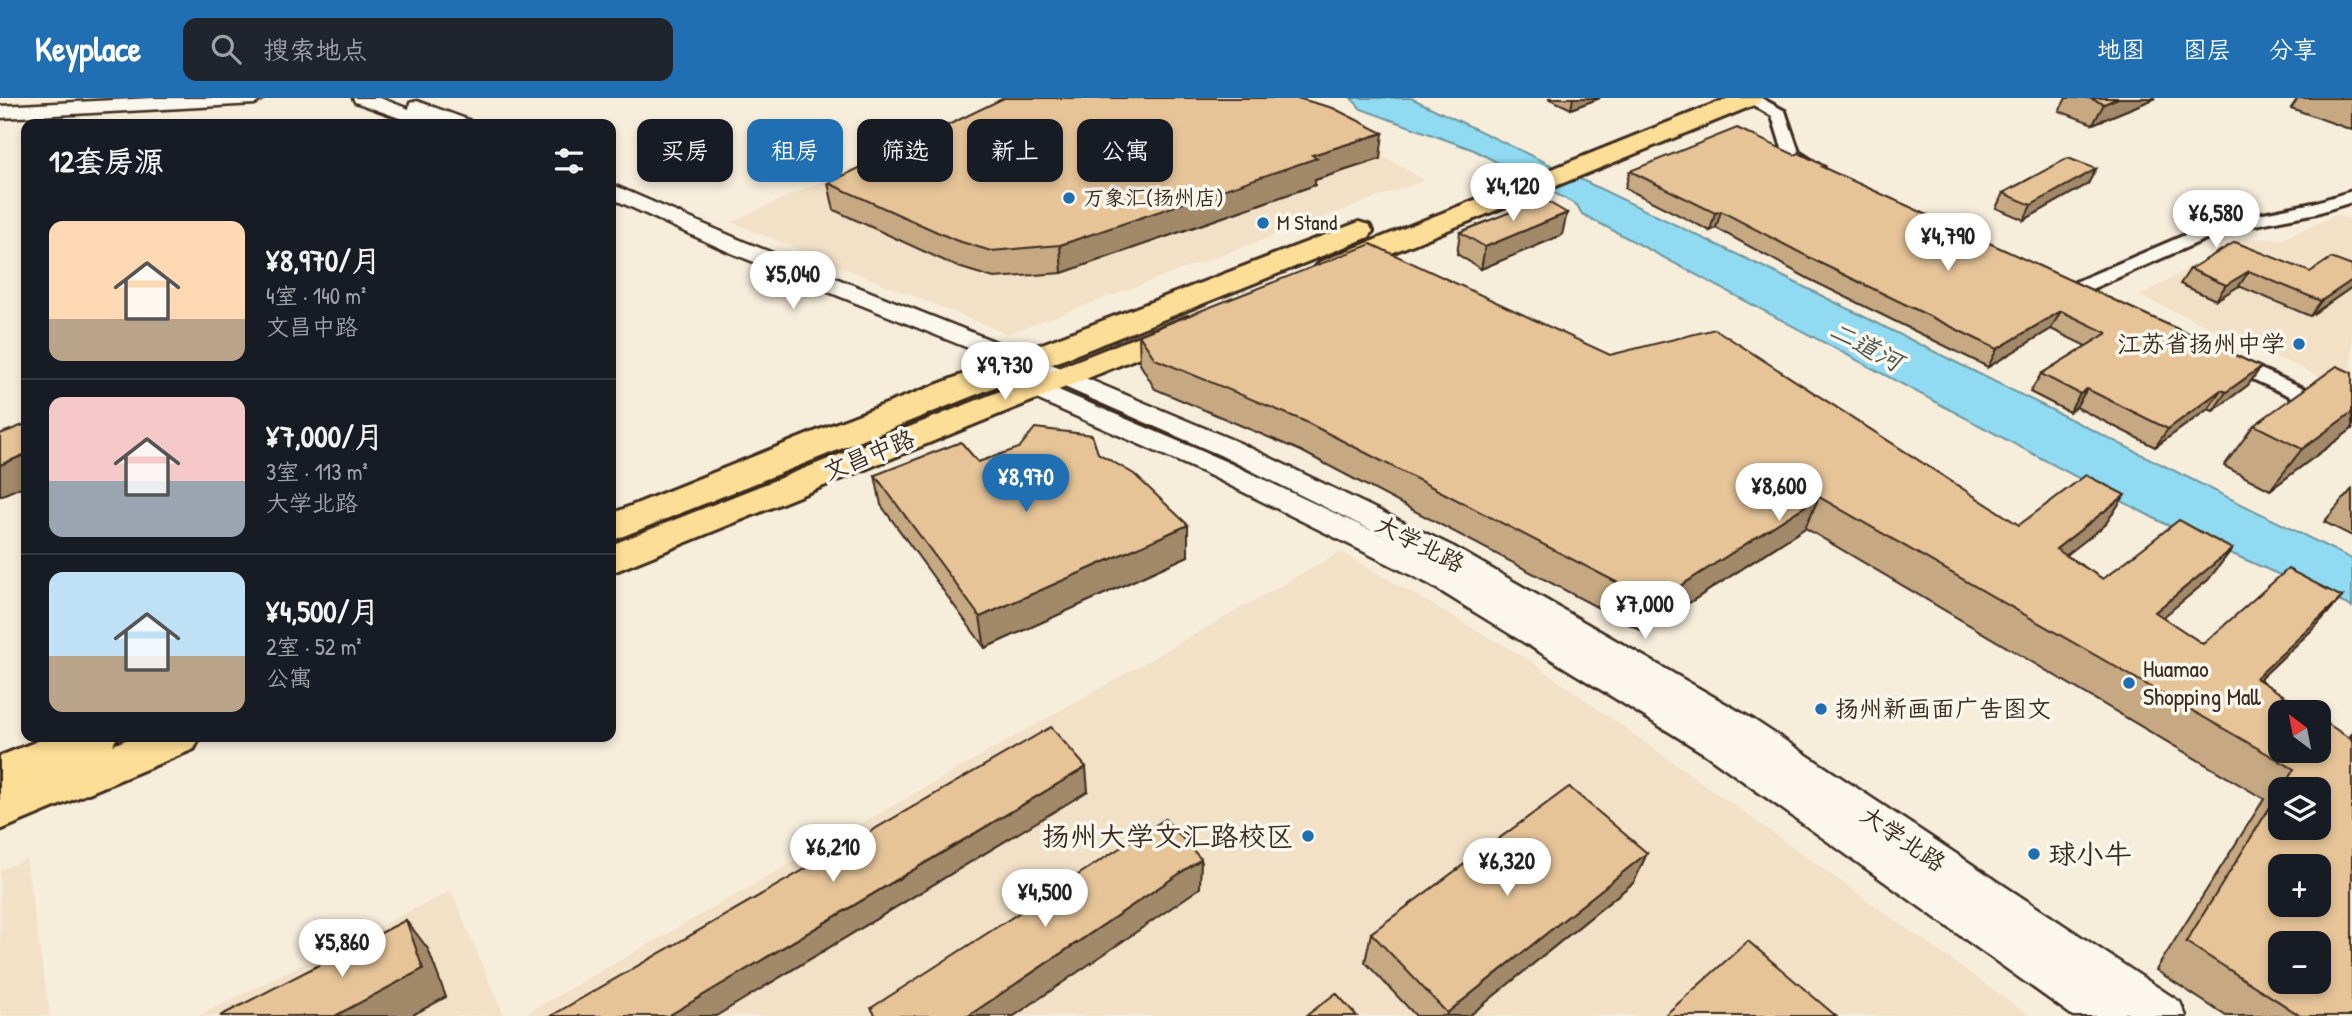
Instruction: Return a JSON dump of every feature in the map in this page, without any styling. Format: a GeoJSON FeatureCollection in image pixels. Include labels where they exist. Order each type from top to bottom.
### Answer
{"type":"FeatureCollection","features":[{"type":"Feature","properties":{"kind":"main road","name":"文昌中路"},"geometry":{"type":"LineString","coordinates":[[1566,162],[1704,98]]}},
{"type":"Feature","properties":{"kind":"main road","name":"文昌中路"},"geometry":{"type":"LineString","coordinates":[[616,526],[1029,375],[1566,162],[1749,98]]}},
{"type":"Feature","properties":{"kind":"main road","name":"文昌中路"},"geometry":{"type":"LineString","coordinates":[[616,558],[1029,375],[1507,185]]}},
{"type":"Feature","properties":{"kind":"main road"},"geometry":{"type":"LineString","coordinates":[[0,775],[82,742]]}},
{"type":"Feature","properties":{"kind":"main road"},"geometry":{"type":"LineString","coordinates":[[0,811],[166,742]]}},
{"type":"Feature","properties":{"kind":"street"},"geometry":{"type":"LineString","coordinates":[[1,111],[73,99],[100,98]]}},
{"type":"Feature","properties":{"kind":"street"},"geometry":{"type":"LineString","coordinates":[[1,111],[254,98]]}},
{"type":"Feature","properties":{"kind":"street"},"geometry":{"type":"LineString","coordinates":[[362,98],[419,119]]}},
{"type":"Feature","properties":{"kind":"street"},"geometry":{"type":"LineString","coordinates":[[394,98],[450,119]]}},
{"type":"Feature","properties":{"kind":"street"},"geometry":{"type":"LineString","coordinates":[[1749,98],[1779,114],[1791,153],[1836,182]]}},
{"type":"Feature","properties":{"kind":"street","name":"大学北路"},"geometry":{"type":"LineString","coordinates":[[616,192],[1029,375],[1440,576],[1717,744],[2107,1016]]}},
{"type":"Feature","properties":{"kind":"street"},"geometry":{"type":"LineString","coordinates":[[2097,301],[2067,288],[2219,227],[2317,208],[2352,195]]}},
{"type":"Feature","properties":{"kind":"street","name":"大学北路"},"geometry":{"type":"LineString","coordinates":[[616,207],[804,292],[1230,449],[1444,554],[1742,729],[2166,1016]]}},
{"type":"Feature","properties":{"kind":"street"},"geometry":{"type":"LineString","coordinates":[[2206,351],[2352,417]]}},
{"type":"Feature","properties":{"kind":"shaded area"},"geometry":{"type":"Polygon","coordinates":[[[1008,98],[1336,131],[1425,180],[1007,334],[731,222],[820,182],[843,182],[843,172],[857,166],[857,182],[953,182],[953,123],[1008,98]]]}},
{"type":"Feature","properties":{"kind":"shaded area","name":"江苏省扬州中学"},"geometry":{"type":"Polygon","coordinates":[[[2336,215],[2352,220],[2352,391],[2140,296],[2240,238],[2282,239],[2336,215]]]}},
{"type":"Feature","properties":{"kind":"shaded area","name":"扬州大学文汇路校区"},"geometry":{"type":"Polygon","coordinates":[[[1340,552],[1529,660],[2030,1016],[522,1016],[1340,552]]]}},
{"type":"Feature","properties":{"kind":"shaded area"},"geometry":{"type":"Polygon","coordinates":[[[26,859],[50,1016],[0,1016],[0,870],[26,859]]]}},
{"type":"Feature","properties":{"kind":"shaded area"},"geometry":{"type":"Polygon","coordinates":[[[451,891],[504,1016],[198,1016],[451,891]]]}},
{"type":"Feature","properties":{"kind":"water","name":"二道河"},"geometry":{"type":"Polygon","coordinates":[[[1351,98],[1411,98],[1780,275],[2352,559],[2352,607],[2165,524],[1582,214],[1577,205],[1474,150],[1361,109],[1351,98]]]}},
{"type":"Feature","properties":{"kind":"building"},"geometry":{"type":"Polygon","coordinates":[[[1004,98],[1297,98],[1333,108],[1383,133],[1312,155],[1317,158],[1060,245],[991,251],[955,240],[828,183],[843,182],[843,176],[857,169],[857,182],[953,182],[953,123],[1004,98]]]}},
{"type":"Feature","properties":{"kind":"building"},"geometry":{"type":"Polygon","coordinates":[[[2089,98],[2118,98],[2104,104],[2089,98]]]}},
{"type":"Feature","properties":{"kind":"building"},"geometry":{"type":"Polygon","coordinates":[[[1737,128],[1795,155],[1799,153],[1825,166],[1822,167],[2261,367],[2226,392],[2221,390],[2168,429],[2087,389],[2080,394],[2041,374],[2107,333],[2061,311],[1997,349],[1816,261],[1721,211],[1715,213],[1630,171],[1737,128]]]}},
{"type":"Feature","properties":{"kind":"building"},"geometry":{"type":"Polygon","coordinates":[[[2068,158],[2096,169],[2031,205],[2003,193],[2068,158]]]}},
{"type":"Feature","properties":{"kind":"building"},"geometry":{"type":"Polygon","coordinates":[[[1543,199],[1567,213],[1485,247],[1460,232],[1543,199]]]}},
{"type":"Feature","properties":{"kind":"building"},"geometry":{"type":"Polygon","coordinates":[[[2235,242],[2310,272],[2331,258],[2352,266],[2352,280],[2321,301],[2249,271],[2226,285],[2190,269],[2235,242]]]}},
{"type":"Feature","properties":{"kind":"building","name":"Huamao Shopping Mall"},"geometry":{"type":"Polygon","coordinates":[[[1371,244],[1610,355],[1715,329],[2019,525],[2086,475],[2125,495],[2056,549],[2103,579],[2179,520],[2232,549],[2155,612],[2203,644],[2288,569],[2342,597],[2256,678],[2291,700],[2268,700],[2268,754],[1819,497],[1655,602],[1304,421],[1155,359],[1139,335],[1371,244]]]}},
{"type":"Feature","properties":{"kind":"building"},"geometry":{"type":"Polygon","coordinates":[[[2337,366],[2352,373],[2352,412],[2302,449],[2254,425],[2337,366]]]}},
{"type":"Feature","properties":{"kind":"building"},"geometry":{"type":"Polygon","coordinates":[[[21,426],[21,456],[0,465],[0,434],[21,426]]]}},
{"type":"Feature","properties":{"kind":"building"},"geometry":{"type":"Polygon","coordinates":[[[1035,428],[1092,435],[1098,453],[1134,474],[1188,525],[980,617],[875,475],[961,442],[978,462],[1019,448],[1035,428]]]}},
{"type":"Feature","properties":{"kind":"building","name":"Huamao Shopping Mall"},"geometry":{"type":"Polygon","coordinates":[[[2331,726],[2352,740],[2352,1016],[2301,1016],[2186,942],[2268,810],[2268,840],[2331,840],[2331,777],[2289,777],[2294,769],[2284,763],[2331,763],[2331,726]]]}},
{"type":"Feature","properties":{"kind":"building"},"geometry":{"type":"Polygon","coordinates":[[[1051,727],[1086,767],[668,1016],[551,1016],[1051,727]]]}},
{"type":"Feature","properties":{"kind":"building"},"geometry":{"type":"Polygon","coordinates":[[[1569,787],[1647,853],[1447,1013],[1371,933],[1569,787]]]}},
{"type":"Feature","properties":{"kind":"building"},"geometry":{"type":"Polygon","coordinates":[[[1165,819],[1201,859],[968,1016],[876,1016],[871,1008],[1165,819]]]}},
{"type":"Feature","properties":{"kind":"building"},"geometry":{"type":"Polygon","coordinates":[[[406,920],[423,969],[335,1016],[220,1016],[406,920]]]}},
{"type":"Feature","properties":{"kind":"building"},"geometry":{"type":"Polygon","coordinates":[[[1748,941],[1836,1016],[1664,1016],[1748,941]]]}},
{"type":"Feature","properties":{"kind":"building"},"geometry":{"type":"Polygon","coordinates":[[[1336,993],[1357,1016],[1306,1016],[1336,993]]]}},
{"type":"Feature","properties":{"kind":"place","name":"万象汇(扬州店)"},"geometry":{"type":"Point","coordinates":[1069,198]}},
{"type":"Feature","properties":{"kind":"place","name":"M Stand"},"geometry":{"type":"Point","coordinates":[1263,223]}},
{"type":"Feature","properties":{"kind":"place","name":"江苏省扬州中学"},"geometry":{"type":"Point","coordinates":[2299,344]}},
{"type":"Feature","properties":{"kind":"place","name":"Huamao Shopping Mall"},"geometry":{"type":"Point","coordinates":[2129,683]}},
{"type":"Feature","properties":{"kind":"place","name":"扬州新画面广告图文"},"geometry":{"type":"Point","coordinates":[1821,709]}},
{"type":"Feature","properties":{"kind":"place","name":"扬州大学文汇路校区"},"geometry":{"type":"Point","coordinates":[1308,836]}},
{"type":"Feature","properties":{"kind":"place","name":"球小牛"},"geometry":{"type":"Point","coordinates":[2034,854]}}]}
